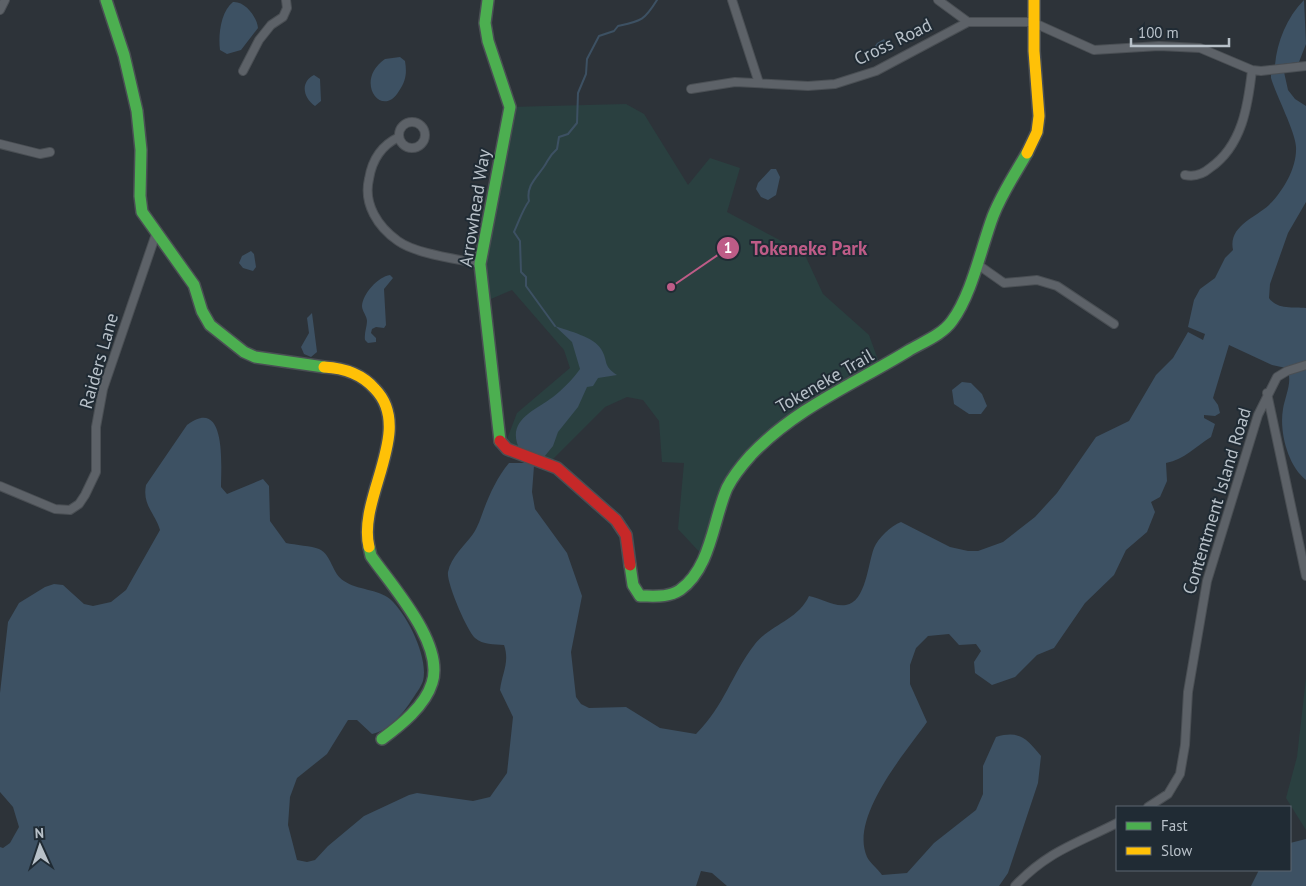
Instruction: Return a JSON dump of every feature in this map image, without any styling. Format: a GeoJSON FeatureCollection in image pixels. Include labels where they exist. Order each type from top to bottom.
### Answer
{"type":"FeatureCollection","features":[{"type":"Feature","properties":{"kind":"street"},"geometry":{"type":"LineString","coordinates":[[0,10],[4,0]]}},
{"type":"Feature","properties":{"kind":"street"},"geometry":{"type":"LineString","coordinates":[[106,0],[132,79],[142,150],[138,198],[142,212],[194,285],[202,311],[210,326],[244,352],[255,357],[341,368],[355,374],[370,383],[386,402],[389,414],[388,434],[385,457],[369,506],[368,548],[371,556],[422,629],[434,673],[432,684],[424,699],[395,730],[382,738]]}},
{"type":"Feature","properties":{"kind":"street"},"geometry":{"type":"LineString","coordinates":[[243,71],[259,40],[272,25],[284,17],[287,8],[286,0]]}},
{"type":"Feature","properties":{"kind":"street","name":"Arrowhead Way"},"geometry":{"type":"LineString","coordinates":[[488,0],[485,23],[488,42],[510,107],[480,264],[497,401],[498,436],[504,447],[532,459]]}},
{"type":"Feature","properties":{"kind":"street"},"geometry":{"type":"LineString","coordinates":[[732,0],[759,83]]}},
{"type":"Feature","properties":{"kind":"street"},"geometry":{"type":"LineString","coordinates":[[938,0],[968,22]]}},
{"type":"Feature","properties":{"kind":"street","name":"Tokeneke Trail"},"geometry":{"type":"LineString","coordinates":[[532,459],[557,468],[616,520],[626,535],[633,585],[640,596],[662,596],[680,590],[697,572],[705,558],[728,486],[744,462],[775,431],[796,415],[889,364],[953,321],[977,264],[999,200],[1034,139],[1040,120],[1032,22],[1034,0]]}},
{"type":"Feature","properties":{"kind":"street","name":"Cross Road"},"geometry":{"type":"LineString","coordinates":[[691,89],[726,83],[808,86],[835,84],[876,71],[968,22],[1032,22],[1094,50],[1159,46],[1200,48],[1252,70],[1261,71],[1306,66]]}},
{"type":"Feature","properties":{"kind":"street"},"geometry":{"type":"LineString","coordinates":[[1185,175],[1191,176],[1209,169],[1226,153],[1238,137],[1250,94],[1252,70]]}},
{"type":"Feature","properties":{"kind":"street"},"geometry":{"type":"LineString","coordinates":[[399,137],[382,148],[370,170],[367,186],[373,216],[399,242],[421,250],[480,264]]}},
{"type":"Feature","properties":{"kind":"street"},"geometry":{"type":"LineString","coordinates":[[0,144],[40,154],[50,152]]}},
{"type":"Feature","properties":{"kind":"street","name":"Raiders Lane"},"geometry":{"type":"LineString","coordinates":[[0,486],[55,509],[70,510],[79,504],[85,495],[96,472],[96,427],[103,389],[156,231]]}},
{"type":"Feature","properties":{"kind":"street"},"geometry":{"type":"LineString","coordinates":[[977,264],[1004,283],[1038,280],[1057,286],[1114,324]]}},
{"type":"Feature","properties":{"kind":"street","name":"Contentment Island Road"},"geometry":{"type":"LineString","coordinates":[[1150,806],[1168,794],[1180,774],[1185,745],[1188,692],[1207,581],[1258,415],[1274,380],[1281,374],[1306,366]]}},
{"type":"Feature","properties":{"kind":"street"},"geometry":{"type":"LineString","coordinates":[[1267,394],[1306,576]]}},
{"type":"Feature","properties":{"kind":"street"},"geometry":{"type":"LineString","coordinates":[[1015,886],[1025,875],[1052,854],[1116,823]]}},
{"type":"Feature","properties":{"kind":"street"},"geometry":{"type":"LineString","coordinates":[[1021,886],[1025,875]]}},
{"type":"Feature","properties":{"kind":"green space"},"geometry":{"type":"Polygon","coordinates":[[[626,104],[644,114],[688,185],[710,158],[740,168],[727,212],[804,253],[823,294],[869,335],[881,368],[796,415],[728,486],[705,558],[678,529],[684,463],[662,462],[659,421],[643,400],[627,397],[605,407],[548,464],[504,447],[517,413],[570,368],[564,350],[512,290],[484,302],[480,264],[510,107],[626,104]]]}},
{"type":"Feature","properties":{"kind":"green space"},"geometry":{"type":"Polygon","coordinates":[[[1306,678],[1306,830],[1286,798],[1297,757],[1306,678]]]}},
{"type":"Feature","properties":{"kind":"water"},"geometry":{"type":"Polygon","coordinates":[[[1304,0],[1306,44],[1299,62],[1275,65],[1284,30],[1304,0]]]}},
{"type":"Feature","properties":{"kind":"water"},"geometry":{"type":"Polygon","coordinates":[[[233,2],[242,4],[250,10],[258,28],[241,50],[227,54],[220,50],[220,31],[223,17],[233,2]]]}},
{"type":"Feature","properties":{"kind":"water"},"geometry":{"type":"Polygon","coordinates":[[[884,39],[887,43],[887,51],[879,56],[873,56],[871,52],[877,43],[884,39]]]}},
{"type":"Feature","properties":{"kind":"water"},"geometry":{"type":"Polygon","coordinates":[[[400,57],[405,61],[406,65],[403,84],[392,99],[385,101],[379,99],[374,94],[371,86],[371,77],[376,68],[385,59],[400,57]]]}},
{"type":"Feature","properties":{"kind":"water"},"geometry":{"type":"Polygon","coordinates":[[[1284,72],[1288,90],[1295,99],[1306,106],[1306,202],[1288,233],[1270,284],[1269,298],[1272,302],[1281,306],[1306,308],[1306,480],[1294,466],[1286,448],[1282,428],[1283,409],[1289,382],[1286,368],[1272,365],[1229,345],[1213,398],[1218,405],[1220,413],[1215,416],[1204,415],[1204,418],[1215,424],[1211,437],[1184,456],[1166,463],[1167,481],[1160,497],[1151,502],[1155,512],[1147,532],[1126,550],[1114,575],[1085,603],[1054,648],[1037,655],[1015,677],[992,685],[975,673],[974,662],[981,651],[976,644],[959,645],[949,634],[928,636],[916,648],[910,665],[910,684],[927,722],[894,767],[873,805],[866,823],[864,841],[867,857],[882,875],[907,873],[934,843],[976,810],[983,794],[983,766],[996,737],[1017,735],[1027,741],[1041,756],[1038,783],[1008,873],[999,886],[727,886],[712,873],[701,871],[696,886],[0,886],[0,847],[3,848],[10,843],[19,827],[13,807],[0,792],[0,693],[8,622],[19,603],[45,587],[54,584],[63,585],[84,604],[93,606],[111,602],[126,590],[160,530],[147,504],[146,485],[187,425],[200,418],[209,419],[215,426],[221,451],[221,487],[227,494],[263,479],[269,486],[270,521],[286,543],[319,549],[327,556],[337,574],[344,581],[380,593],[390,599],[397,606],[409,625],[420,649],[424,671],[423,681],[408,706],[399,716],[389,726],[372,734],[357,720],[348,720],[327,754],[297,778],[290,797],[288,825],[297,860],[307,862],[315,860],[328,846],[364,816],[409,795],[417,793],[473,801],[490,797],[507,773],[513,717],[500,690],[506,662],[506,651],[504,645],[482,642],[471,634],[450,586],[448,572],[455,556],[475,531],[486,503],[505,468],[509,463],[529,463],[531,455],[520,450],[516,440],[516,431],[519,424],[530,412],[560,391],[580,369],[572,342],[555,326],[593,341],[601,349],[607,366],[617,375],[598,378],[593,386],[587,387],[578,407],[558,432],[553,446],[544,457],[537,457],[534,466],[532,492],[535,509],[567,553],[582,596],[571,652],[576,697],[581,704],[589,708],[626,707],[660,728],[696,734],[714,712],[755,644],[761,637],[798,611],[809,596],[841,605],[853,602],[858,597],[865,581],[874,548],[878,540],[889,529],[901,522],[950,547],[968,551],[978,551],[1003,542],[1035,517],[1057,493],[1096,437],[1129,421],[1156,375],[1173,358],[1188,332],[1203,340],[1205,334],[1188,327],[1194,300],[1200,289],[1215,278],[1225,258],[1233,250],[1235,235],[1239,229],[1244,223],[1269,205],[1284,186],[1292,171],[1296,155],[1295,141],[1271,78],[1271,74],[1284,72]]]}},
{"type":"Feature","properties":{"kind":"water"},"geometry":{"type":"Polygon","coordinates":[[[314,75],[320,79],[321,101],[315,106],[308,99],[305,90],[307,82],[314,75]]]}},
{"type":"Feature","properties":{"kind":"water"},"geometry":{"type":"Polygon","coordinates":[[[771,169],[776,169],[780,177],[776,195],[768,200],[761,197],[756,189],[758,183],[771,169]]]}},
{"type":"Feature","properties":{"kind":"water"},"geometry":{"type":"Polygon","coordinates":[[[251,251],[254,254],[256,267],[253,271],[243,268],[239,263],[242,256],[251,251]]]}},
{"type":"Feature","properties":{"kind":"water"},"geometry":{"type":"Polygon","coordinates":[[[390,275],[393,278],[384,289],[386,325],[384,328],[376,327],[372,329],[371,333],[376,338],[376,342],[368,343],[365,340],[367,321],[362,308],[363,301],[368,291],[376,282],[390,275]]]}},
{"type":"Feature","properties":{"kind":"water"},"geometry":{"type":"Polygon","coordinates":[[[312,313],[317,352],[311,357],[304,354],[301,347],[309,333],[307,318],[312,313]]]}},
{"type":"Feature","properties":{"kind":"water"},"geometry":{"type":"Polygon","coordinates":[[[962,382],[971,383],[982,394],[987,406],[981,414],[969,414],[954,404],[952,390],[962,382]]]}},
{"type":"Feature","properties":{"kind":"water"},"geometry":{"type":"Polygon","coordinates":[[[1306,839],[1306,886],[1251,886],[1258,871],[1291,871],[1291,843],[1306,839]]]}},
{"type":"Feature","properties":{"kind":"waterway"},"geometry":{"type":"LineString","coordinates":[[555,326],[526,286],[526,277],[521,272],[520,241],[514,232],[529,201],[528,196],[532,183],[557,149],[559,137],[568,134],[577,123],[578,93],[586,74],[587,59],[599,36],[614,31],[618,26],[641,19],[649,12],[657,0]]}},
{"type":"Feature","properties":{"kind":"traffic: fast"},"geometry":{"type":"LineString","coordinates":[[106,0],[124,55],[137,111],[141,150],[140,196],[142,212],[194,285],[202,311],[210,325],[244,352],[255,357],[324,367]]}},
{"type":"Feature","properties":{"kind":"traffic: fast"},"geometry":{"type":"LineString","coordinates":[[488,0],[485,23],[488,41],[510,107],[480,264],[500,441]]}},
{"type":"Feature","properties":{"kind":"traffic: fast"},"geometry":{"type":"LineString","coordinates":[[630,565],[633,585],[640,596],[666,595],[680,590],[690,581],[705,556],[722,501],[732,479],[751,455],[768,438],[806,410],[932,338],[948,326],[965,298],[997,208],[1027,153]]}},
{"type":"Feature","properties":{"kind":"traffic: fast"},"geometry":{"type":"LineString","coordinates":[[369,547],[371,556],[403,599],[424,634],[431,651],[434,668],[432,683],[424,699],[404,721],[382,739]]}},
{"type":"Feature","properties":{"kind":"traffic: slow"},"geometry":{"type":"LineString","coordinates":[[1027,153],[1037,132],[1039,116],[1034,51],[1034,0]]}},
{"type":"Feature","properties":{"kind":"traffic: slow"},"geometry":{"type":"LineString","coordinates":[[324,367],[345,370],[364,379],[375,389],[386,406],[389,424],[388,444],[370,507],[367,528],[369,547]]}},
{"type":"Feature","properties":{"kind":"traffic: jam"},"geometry":{"type":"LineString","coordinates":[[500,441],[507,449],[557,468],[616,520],[626,535],[630,565]]}},
{"type":"Feature","properties":{"kind":"place","name":"Tokeneke Park"},"geometry":{"type":"Point","coordinates":[671,287]}}]}
